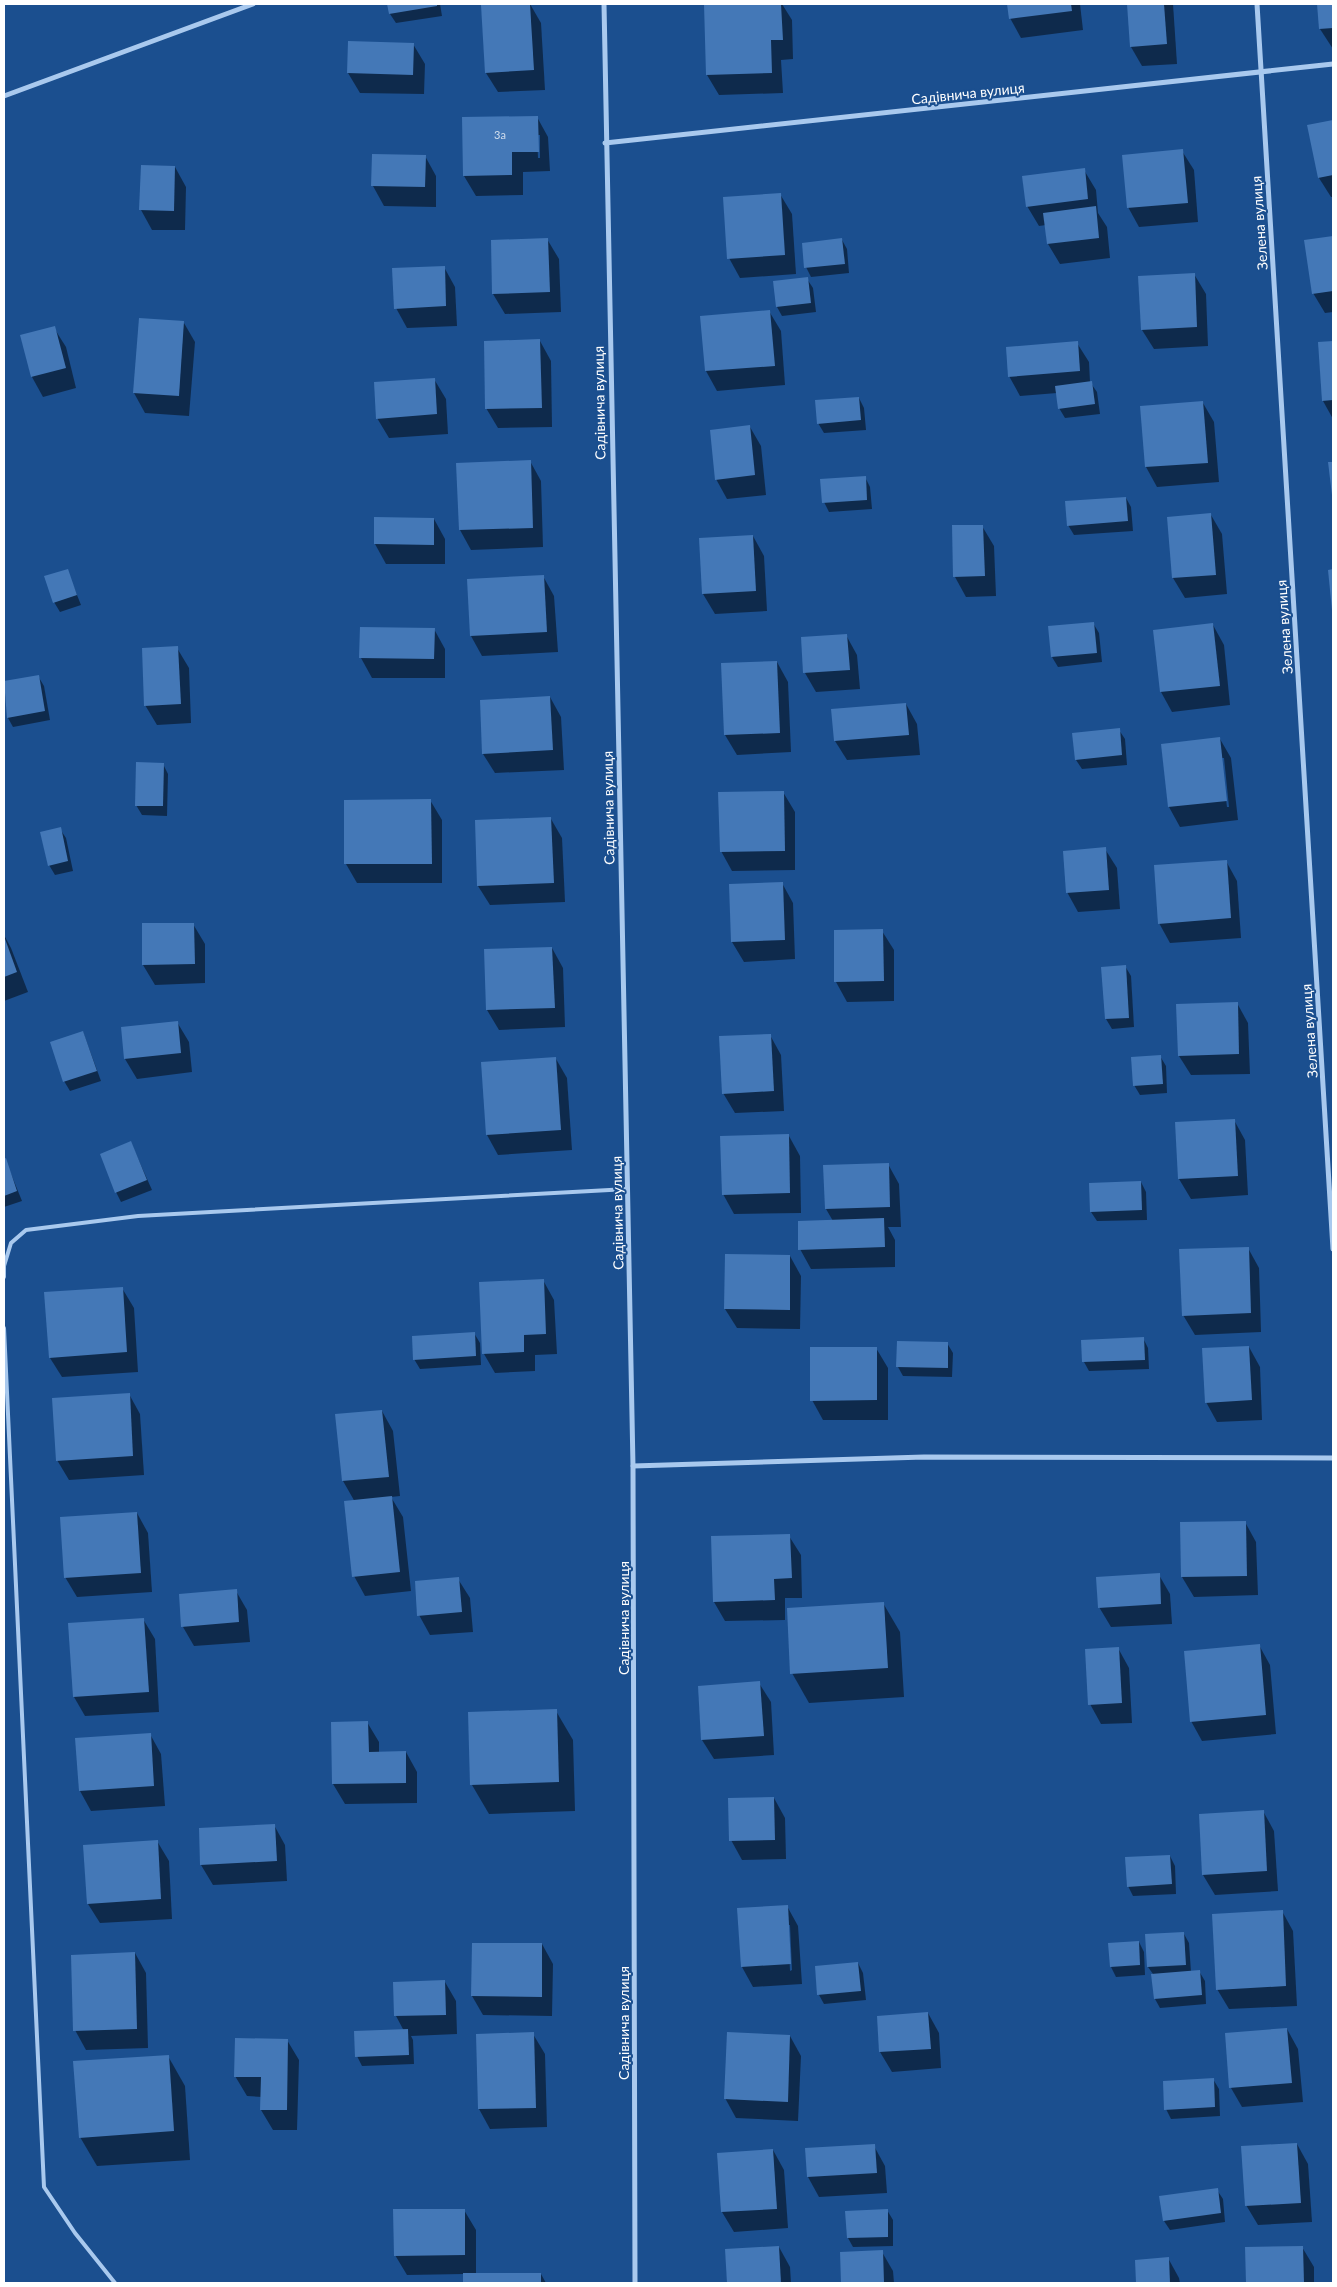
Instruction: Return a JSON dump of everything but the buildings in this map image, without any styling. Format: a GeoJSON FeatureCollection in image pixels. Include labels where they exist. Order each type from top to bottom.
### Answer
{"type":"FeatureCollection","features":[{"type":"Feature","properties":{"kind":"street"},"geometry":{"type":"LineString","coordinates":[[4,96],[253,4]]}},
{"type":"Feature","properties":{"kind":"street","name":"Садівнича вулиця"},"geometry":{"type":"LineString","coordinates":[[604,4],[605,143],[634,1466],[635,2283]]}},
{"type":"Feature","properties":{"kind":"street","name":"Зелена вулиця"},"geometry":{"type":"LineString","coordinates":[[1257,4],[1333,1249]]}},
{"type":"Feature","properties":{"kind":"street","name":"Садівнича вулиця"},"geometry":{"type":"LineString","coordinates":[[605,143],[1333,64]]}},
{"type":"Feature","properties":{"kind":"street"},"geometry":{"type":"LineString","coordinates":[[634,1466],[924,1457],[1333,1458]]}},
{"type":"Feature","properties":{"kind":"lane"},"geometry":{"type":"LineString","coordinates":[[4,1277],[4,1266],[11,1243],[26,1230],[138,1216],[628,1189]]}},
{"type":"Feature","properties":{"kind":"lane"},"geometry":{"type":"LineString","coordinates":[[4,1328],[44,2187],[75,2233],[116,2283]]}}]}
